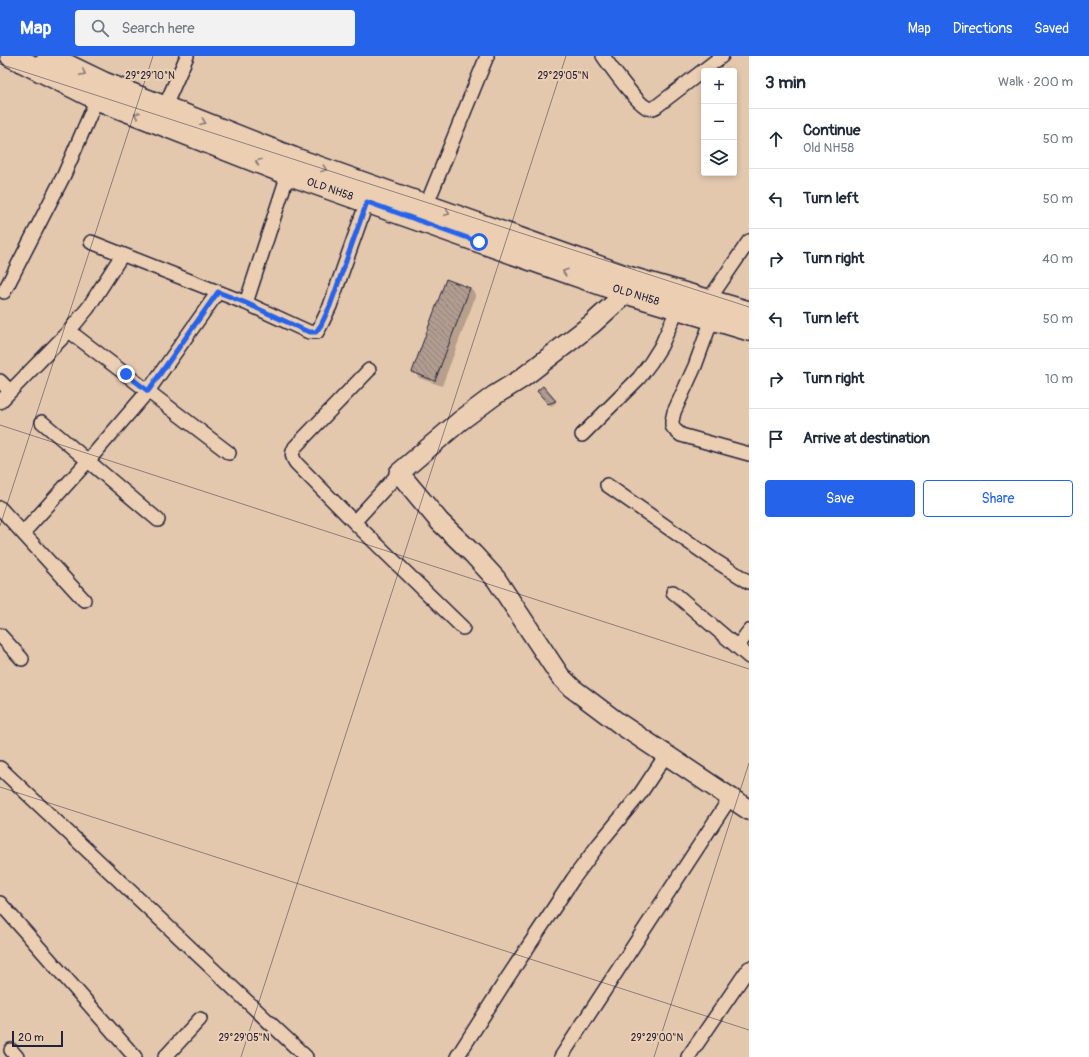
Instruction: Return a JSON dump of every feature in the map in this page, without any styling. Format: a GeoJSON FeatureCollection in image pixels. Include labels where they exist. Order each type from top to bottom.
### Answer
{"type":"FeatureCollection","features":[{"type":"Feature","properties":{"kind":"main road","name":"OLD NH58"},"geometry":{"type":"LineString","coordinates":[[11,56],[291,166],[424,213],[478,224],[591,272],[626,293],[678,308],[749,312]]}},
{"type":"Feature","properties":{"kind":"main road","name":"OLD NH58"},"geometry":{"type":"LineString","coordinates":[[48,56],[100,91]]}},
{"type":"Feature","properties":{"kind":"main road","name":"OLD NH58"},"geometry":{"type":"LineString","coordinates":[[591,272],[628,277],[684,293],[710,310],[749,330]]}},
{"type":"Feature","properties":{"kind":"street"},"geometry":{"type":"LineString","coordinates":[[161,116],[187,56]]}},
{"type":"Feature","properties":{"kind":"street"},"geometry":{"type":"LineString","coordinates":[[424,213],[487,56]]}},
{"type":"Feature","properties":{"kind":"street"},"geometry":{"type":"LineString","coordinates":[[603,56],[620,80],[642,105],[649,108],[657,106],[721,56]]}},
{"type":"Feature","properties":{"kind":"street"},"geometry":{"type":"LineString","coordinates":[[4,292],[64,175],[100,91]]}},
{"type":"Feature","properties":{"kind":"street"},"geometry":{"type":"LineString","coordinates":[[246,303],[291,166]]}},
{"type":"Feature","properties":{"kind":"street"},"geometry":{"type":"LineString","coordinates":[[91,242],[246,303],[304,330],[316,332],[330,306],[370,194]]}},
{"type":"Feature","properties":{"kind":"street"},"geometry":{"type":"LineString","coordinates":[[749,241],[710,310],[695,366],[674,412],[672,421],[672,426],[681,435],[749,454]]}},
{"type":"Feature","properties":{"kind":"street"},"geometry":{"type":"LineString","coordinates":[[0,402],[69,331],[88,308],[122,255]]}},
{"type":"Feature","properties":{"kind":"street"},"geometry":{"type":"LineString","coordinates":[[23,533],[88,461],[148,391],[218,292]]}},
{"type":"Feature","properties":{"kind":"street"},"geometry":{"type":"LineString","coordinates":[[354,522],[399,473],[460,421],[495,394],[521,379],[592,324],[626,293]]}},
{"type":"Feature","properties":{"kind":"street"},"geometry":{"type":"LineString","coordinates":[[582,435],[639,378],[651,362],[660,346],[678,308]]}},
{"type":"Feature","properties":{"kind":"street"},"geometry":{"type":"LineString","coordinates":[[69,331],[229,452]]}},
{"type":"Feature","properties":{"kind":"street"},"geometry":{"type":"LineString","coordinates":[[368,370],[295,447],[291,455],[296,463],[354,522],[463,628]]}},
{"type":"Feature","properties":{"kind":"street"},"geometry":{"type":"LineString","coordinates":[[0,381],[10,391]]}},
{"type":"Feature","properties":{"kind":"street"},"geometry":{"type":"LineString","coordinates":[[42,422],[158,520]]}},
{"type":"Feature","properties":{"kind":"street"},"geometry":{"type":"LineString","coordinates":[[399,473],[440,522],[496,579],[560,676],[572,688],[620,724],[749,810]]}},
{"type":"Feature","properties":{"kind":"street"},"geometry":{"type":"LineString","coordinates":[[607,485],[714,560],[749,582]]}},
{"type":"Feature","properties":{"kind":"street"},"geometry":{"type":"LineString","coordinates":[[0,508],[84,600]]}},
{"type":"Feature","properties":{"kind":"street"},"geometry":{"type":"LineString","coordinates":[[673,592],[749,657]]}},
{"type":"Feature","properties":{"kind":"street"},"geometry":{"type":"LineString","coordinates":[[738,647],[749,631]]}},
{"type":"Feature","properties":{"kind":"street"},"geometry":{"type":"LineString","coordinates":[[0,635],[22,659]]}},
{"type":"Feature","properties":{"kind":"street"},"geometry":{"type":"LineString","coordinates":[[457,1057],[573,879],[599,844],[640,794],[666,755]]}},
{"type":"Feature","properties":{"kind":"street"},"geometry":{"type":"LineString","coordinates":[[0,768],[306,1057]]}},
{"type":"Feature","properties":{"kind":"street"},"geometry":{"type":"LineString","coordinates":[[561,1057],[730,798]]}},
{"type":"Feature","properties":{"kind":"street"},"geometry":{"type":"LineString","coordinates":[[0,903],[135,1057]]}},
{"type":"Feature","properties":{"kind":"street"},"geometry":{"type":"LineString","coordinates":[[688,1057],[749,968]]}},
{"type":"Feature","properties":{"kind":"street"},"geometry":{"type":"LineString","coordinates":[[165,1057],[200,1019]]}},
{"type":"Feature","properties":{"kind":"building"},"geometry":{"type":"Polygon","coordinates":[[[446,279],[470,288],[435,381],[412,372],[446,279]]]}},
{"type":"Feature","properties":{"kind":"building"},"geometry":{"type":"Polygon","coordinates":[[[543,386],[556,401],[548,404],[537,391],[543,386]]]}},
{"type":"Feature","properties":{"kind":"route"},"geometry":{"type":"LineString","coordinates":[[126,374],[148,391],[218,292],[246,303],[304,330],[316,332],[330,306],[367,202],[479,242]]}}]}
